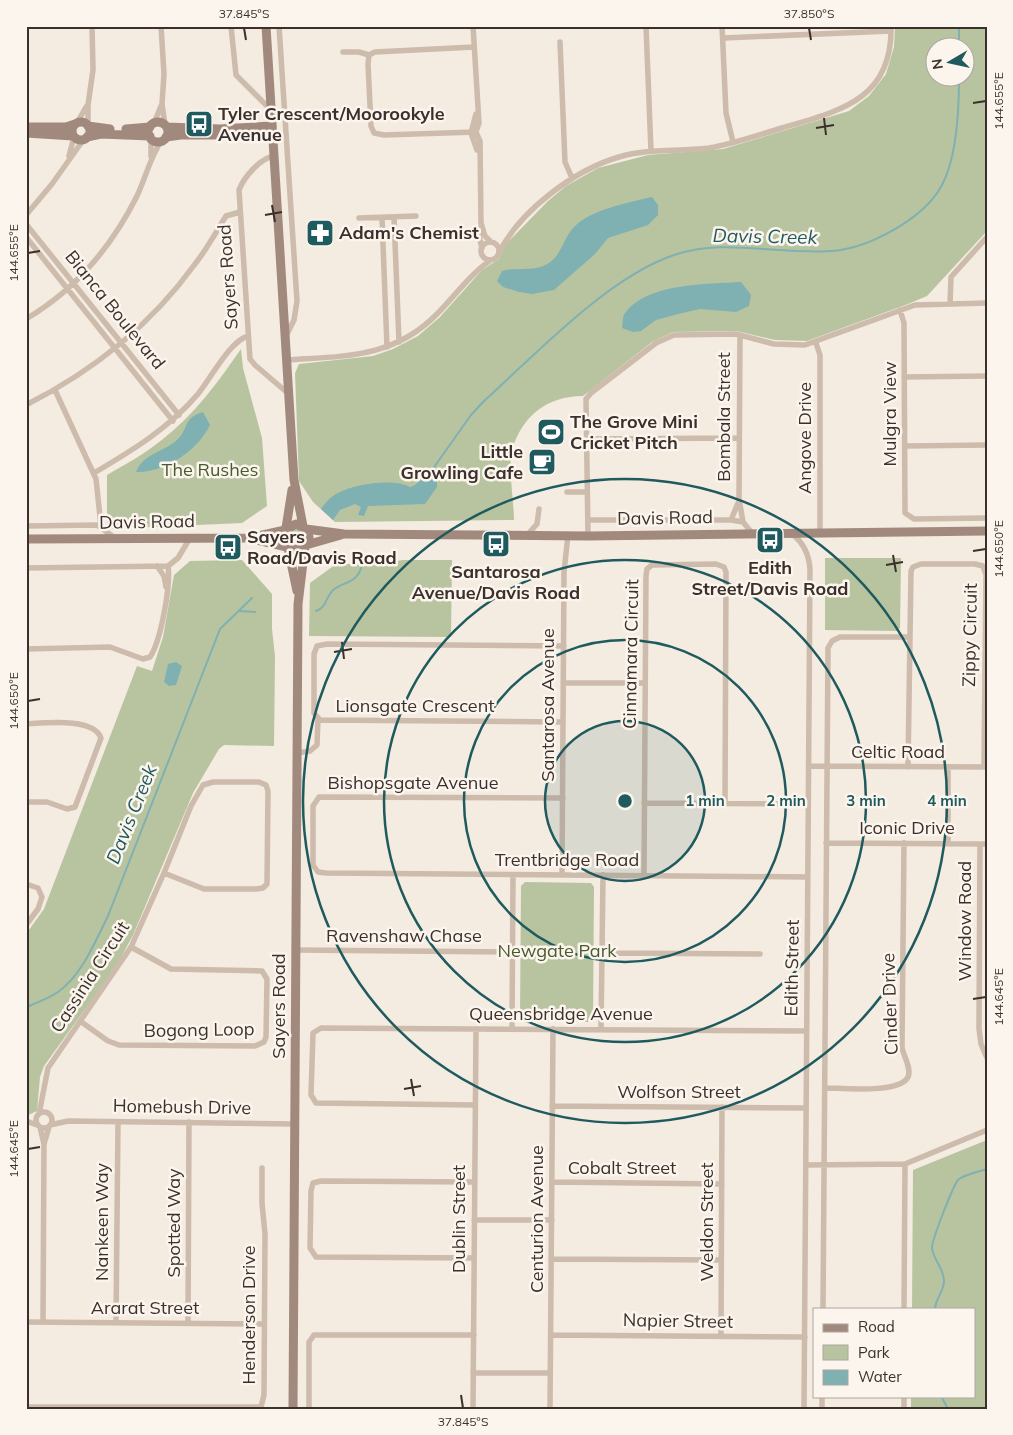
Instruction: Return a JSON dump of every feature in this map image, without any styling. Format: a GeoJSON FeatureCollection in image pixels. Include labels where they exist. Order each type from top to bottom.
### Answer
{"type":"FeatureCollection","features":[{"type":"Feature","properties":{"kind":"street"},"geometry":{"type":"LineString","coordinates":[[26,215],[90,133],[88,105],[93,70],[92,26]]}},
{"type":"Feature","properties":{"kind":"street"},"geometry":{"type":"LineString","coordinates":[[26,318],[68,289],[104,249],[122,224],[138,193],[151,158],[164,139],[166,126],[162,104],[164,74],[161,26]]}},
{"type":"Feature","properties":{"kind":"street"},"geometry":{"type":"LineString","coordinates":[[231,26],[236,75],[271,110]]}},
{"type":"Feature","properties":{"kind":"street"},"geometry":{"type":"LineString","coordinates":[[266,26],[294,480],[309,537],[306,546]]}},
{"type":"Feature","properties":{"kind":"street"},"geometry":{"type":"LineString","coordinates":[[279,26],[297,301],[294,320],[286,336]]}},
{"type":"Feature","properties":{"kind":"street"},"geometry":{"type":"LineString","coordinates":[[473,26],[476,112],[479,123],[474,132]]}},
{"type":"Feature","properties":{"kind":"street"},"geometry":{"type":"LineString","coordinates":[[646,26],[651,151]]}},
{"type":"Feature","properties":{"kind":"street"},"geometry":{"type":"LineString","coordinates":[[722,26],[726,113],[733,142]]}},
{"type":"Feature","properties":{"kind":"street"},"geometry":{"type":"LineString","coordinates":[[288,360],[358,355],[399,342],[428,323],[477,270],[498,255],[509,236],[542,201],[572,178],[616,158],[651,151],[703,148],[733,142],[830,114],[854,104],[871,89],[883,70],[888,56],[891,28],[723,38]]}},
{"type":"Feature","properties":{"kind":"street"},"geometry":{"type":"LineString","coordinates":[[560,42],[565,162],[572,178]]}},
{"type":"Feature","properties":{"kind":"street"},"geometry":{"type":"LineString","coordinates":[[369,56],[379,51],[474,47]]}},
{"type":"Feature","properties":{"kind":"street"},"geometry":{"type":"LineString","coordinates":[[343,52],[360,52],[369,56]]}},
{"type":"Feature","properties":{"kind":"street"},"geometry":{"type":"LineString","coordinates":[[369,56],[371,126],[374,133],[384,135],[474,132]]}},
{"type":"Feature","properties":{"kind":"street"},"geometry":{"type":"LineString","coordinates":[[151,158],[151,131],[162,104]]}},
{"type":"Feature","properties":{"kind":"street"},"geometry":{"type":"LineString","coordinates":[[69,158],[74,136],[72,131],[88,105]]}},
{"type":"Feature","properties":{"kind":"street"},"geometry":{"type":"LineString","coordinates":[[26,127],[66,127],[76,124],[105,129],[151,131],[164,139],[181,135],[273,130]]}},
{"type":"Feature","properties":{"kind":"street"},"geometry":{"type":"LineString","coordinates":[[26,134],[74,136],[78,140],[101,134],[151,131],[166,126],[273,130]]}},
{"type":"Feature","properties":{"kind":"street"},"geometry":{"type":"LineString","coordinates":[[474,132],[480,141],[478,152],[481,224],[479,236],[484,258],[491,260]]}},
{"type":"Feature","properties":{"kind":"street","name":"Sayers Road"},"geometry":{"type":"LineString","coordinates":[[274,156],[264,159],[241,185],[239,195],[248,336],[252,361],[290,396]]}},
{"type":"Feature","properties":{"kind":"street"},"geometry":{"type":"LineString","coordinates":[[26,405],[55,390],[122,343],[174,291],[196,264],[226,216],[240,212]]}},
{"type":"Feature","properties":{"kind":"street"},"geometry":{"type":"LineString","coordinates":[[359,218],[416,216]]}},
{"type":"Feature","properties":{"kind":"street"},"geometry":{"type":"LineString","coordinates":[[394,217],[399,342]]}},
{"type":"Feature","properties":{"kind":"street"},"geometry":{"type":"LineString","coordinates":[[382,218],[388,347]]}},
{"type":"Feature","properties":{"kind":"street","name":"Bianca Boulevard"},"geometry":{"type":"LineString","coordinates":[[26,224],[179,415]]}},
{"type":"Feature","properties":{"kind":"street"},"geometry":{"type":"LineString","coordinates":[[481,224],[485,236],[497,246],[498,255]]}},
{"type":"Feature","properties":{"kind":"street"},"geometry":{"type":"LineString","coordinates":[[477,270],[481,251],[485,244],[509,236]]}},
{"type":"Feature","properties":{"kind":"street","name":"Bianca Boulevard"},"geometry":{"type":"LineString","coordinates":[[26,237],[173,421]]}},
{"type":"Feature","properties":{"kind":"street"},"geometry":{"type":"LineString","coordinates":[[950,304],[951,277],[987,237]]}},
{"type":"Feature","properties":{"kind":"street"},"geometry":{"type":"LineString","coordinates":[[588,536],[586,492],[587,396],[656,343],[677,335],[740,335],[774,344],[800,345],[816,343],[900,310],[923,304],[987,304]]}},
{"type":"Feature","properties":{"kind":"street","name":"Mulgra View"},"geometry":{"type":"LineString","coordinates":[[900,310],[904,323],[905,511],[908,516],[914,519],[987,518]]}},
{"type":"Feature","properties":{"kind":"street","name":"Bombala Street"},"geometry":{"type":"LineString","coordinates":[[740,335],[739,499],[742,522]]}},
{"type":"Feature","properties":{"kind":"street"},"geometry":{"type":"LineString","coordinates":[[94,473],[143,444],[173,421],[200,391],[237,341],[248,336]]}},
{"type":"Feature","properties":{"kind":"street","name":"Angove Drive"},"geometry":{"type":"LineString","coordinates":[[816,343],[820,354],[820,533]]}},
{"type":"Feature","properties":{"kind":"street"},"geometry":{"type":"LineString","coordinates":[[904,377],[987,376]]}},
{"type":"Feature","properties":{"kind":"street"},"geometry":{"type":"LineString","coordinates":[[55,390],[94,473],[97,484],[98,513],[101,526]]}},
{"type":"Feature","properties":{"kind":"street"},"geometry":{"type":"LineString","coordinates":[[586,439],[740,438]]}},
{"type":"Feature","properties":{"kind":"street"},"geometry":{"type":"LineString","coordinates":[[905,446],[987,445]]}},
{"type":"Feature","properties":{"kind":"street"},"geometry":{"type":"LineString","coordinates":[[294,480],[283,538],[287,547],[299,550],[344,534]]}},
{"type":"Feature","properties":{"kind":"street"},"geometry":{"type":"LineString","coordinates":[[567,492],[586,492]]}},
{"type":"Feature","properties":{"kind":"street","name":"Bombala Street"},"geometry":{"type":"LineString","coordinates":[[731,520],[737,510],[739,499]]}},
{"type":"Feature","properties":{"kind":"street"},"geometry":{"type":"LineString","coordinates":[[528,534],[538,524],[539,509]]}},
{"type":"Feature","properties":{"kind":"street"},"geometry":{"type":"LineString","coordinates":[[91,524],[98,513]]}},
{"type":"Feature","properties":{"kind":"street"},"geometry":{"type":"LineString","coordinates":[[26,519],[29,526],[91,524],[101,526],[115,538]]}},
{"type":"Feature","properties":{"kind":"street"},"geometry":{"type":"LineString","coordinates":[[588,520],[731,520],[742,522],[752,533]]}},
{"type":"Feature","properties":{"kind":"street"},"geometry":{"type":"LineString","coordinates":[[285,529],[292,524],[344,534]]}},
{"type":"Feature","properties":{"kind":"street","name":"Davis Road"},"geometry":{"type":"LineString","coordinates":[[250,538],[285,529]]}},
{"type":"Feature","properties":{"kind":"street","name":"Davis Road"},"geometry":{"type":"LineString","coordinates":[[344,534],[528,534],[588,536],[987,532]]}},
{"type":"Feature","properties":{"kind":"street","name":"Edith Street"},"geometry":{"type":"LineString","coordinates":[[791,533],[802,544],[810,564],[804,1409]]}},
{"type":"Feature","properties":{"kind":"street","name":"Santarosa Avenue"},"geometry":{"type":"LineString","coordinates":[[562,875],[564,572],[568,535]]}},
{"type":"Feature","properties":{"kind":"street","name":"Davis Road"},"geometry":{"type":"LineString","coordinates":[[26,541],[115,538],[250,538],[287,547]]}},
{"type":"Feature","properties":{"kind":"street"},"geometry":{"type":"LineString","coordinates":[[26,568],[168,566],[178,558],[190,538]]}},
{"type":"Feature","properties":{"kind":"street","name":"Sayers Road"},"geometry":{"type":"LineString","coordinates":[[293,1409],[298,604],[306,546]]}},
{"type":"Feature","properties":{"kind":"street","name":"Sayers Road"},"geometry":{"type":"LineString","coordinates":[[287,547],[298,604]]}},
{"type":"Feature","properties":{"kind":"street","name":"Cinnamara Circuit"},"geometry":{"type":"LineString","coordinates":[[644,875],[646,576],[648,568],[664,565],[716,564],[724,567],[726,575],[725,804]]}},
{"type":"Feature","properties":{"kind":"street","name":"Zippy Circuit"},"geometry":{"type":"LineString","coordinates":[[908,767],[910,577],[913,567],[921,564],[975,564],[983,566],[986,575],[985,767]]}},
{"type":"Feature","properties":{"kind":"street"},"geometry":{"type":"LineString","coordinates":[[157,566],[164,576],[166,592]]}},
{"type":"Feature","properties":{"kind":"street"},"geometry":{"type":"LineString","coordinates":[[26,649],[110,647],[138,657],[148,658],[154,651],[158,636],[170,577],[168,566]]}},
{"type":"Feature","properties":{"kind":"street","name":"Edith Street"},"geometry":{"type":"LineString","coordinates":[[823,1308],[828,648],[832,641],[840,637],[909,637]]}},
{"type":"Feature","properties":{"kind":"street","name":"Lionsgate Crescent"},"geometry":{"type":"LineString","coordinates":[[563,722],[318,719],[314,710],[314,654],[315,649],[321,644],[564,646]]}},
{"type":"Feature","properties":{"kind":"street"},"geometry":{"type":"LineString","coordinates":[[564,683],[645,683]]}},
{"type":"Feature","properties":{"kind":"street"},"geometry":{"type":"LineString","coordinates":[[297,753],[310,752],[317,745],[318,719]]}},
{"type":"Feature","properties":{"kind":"street"},"geometry":{"type":"LineString","coordinates":[[26,724],[76,723],[98,731],[101,738],[75,807],[67,809],[47,802],[26,802]]}},
{"type":"Feature","properties":{"kind":"street","name":"Celtic Road"},"geometry":{"type":"LineString","coordinates":[[809,766],[985,767]]}},
{"type":"Feature","properties":{"kind":"street"},"geometry":{"type":"LineString","coordinates":[[948,767],[948,844]]}},
{"type":"Feature","properties":{"kind":"street","name":"Cassinia Circuit"},"geometry":{"type":"LineString","coordinates":[[38,1126],[44,1079],[48,1068],[131,947],[191,806],[203,785],[213,782],[259,782],[266,785],[268,790],[267,881],[263,888],[204,889],[164,873]]}},
{"type":"Feature","properties":{"kind":"street","name":"Bishopsgate Avenue"},"geometry":{"type":"LineString","coordinates":[[326,873],[318,872],[313,866],[314,806],[319,797],[563,798]]}},
{"type":"Feature","properties":{"kind":"street"},"geometry":{"type":"LineString","coordinates":[[644,803],[808,804]]}},
{"type":"Feature","properties":{"kind":"street","name":"Iconic Drive"},"geometry":{"type":"LineString","coordinates":[[826,843],[984,844]]}},
{"type":"Feature","properties":{"kind":"street","name":"Cinder Drive"},"geometry":{"type":"LineString","coordinates":[[825,1088],[888,1088],[905,1080],[908,1076],[908,1068],[902,1047],[904,843]]}},
{"type":"Feature","properties":{"kind":"street","name":"Window Road"},"geometry":{"type":"LineString","coordinates":[[984,844],[979,1029],[986,1056]]}},
{"type":"Feature","properties":{"kind":"street","name":"Trentbridge Road"},"geometry":{"type":"LineString","coordinates":[[326,873],[808,877]]}},
{"type":"Feature","properties":{"kind":"street"},"geometry":{"type":"LineString","coordinates":[[512,1029],[513,874]]}},
{"type":"Feature","properties":{"kind":"street"},"geometry":{"type":"LineString","coordinates":[[602,1030],[603,875]]}},
{"type":"Feature","properties":{"kind":"street"},"geometry":{"type":"LineString","coordinates":[[26,884],[38,888],[42,897],[38,909],[26,925]]}},
{"type":"Feature","properties":{"kind":"street","name":"Bogong Loop"},"geometry":{"type":"LineString","coordinates":[[80,1022],[108,1041],[119,1045],[255,1046],[264,1042],[266,1037],[267,980],[262,971],[171,969],[131,947]]}},
{"type":"Feature","properties":{"kind":"street","name":"Ravenshaw Chase"},"geometry":{"type":"LineString","coordinates":[[296,950],[513,952]]}},
{"type":"Feature","properties":{"kind":"street"},"geometry":{"type":"LineString","coordinates":[[602,952],[760,954]]}},
{"type":"Feature","properties":{"kind":"street","name":"Dublin Street"},"geometry":{"type":"LineString","coordinates":[[473,1409],[476,1029]]}},
{"type":"Feature","properties":{"kind":"street","name":"Centurion Avenue"},"geometry":{"type":"LineString","coordinates":[[550,1409],[553,1029]]}},
{"type":"Feature","properties":{"kind":"street","name":"Queensbridge Avenue"},"geometry":{"type":"LineString","coordinates":[[475,1105],[316,1103],[311,1095],[312,1035],[315,1030],[806,1031]]}},
{"type":"Feature","properties":{"kind":"street","name":"Cassinia Circuit"},"geometry":{"type":"LineString","coordinates":[[43,1096],[49,1115],[49,1126]]}},
{"type":"Feature","properties":{"kind":"street","name":"Wolfson Street"},"geometry":{"type":"LineString","coordinates":[[552,1106],[806,1108]]}},
{"type":"Feature","properties":{"kind":"street","name":"Weldon Street"},"geometry":{"type":"LineString","coordinates":[[721,1337],[722,1107]]}},
{"type":"Feature","properties":{"kind":"street"},"geometry":{"type":"LineString","coordinates":[[26,1120],[38,1115]]}},
{"type":"Feature","properties":{"kind":"street","name":"Homebush Drive"},"geometry":{"type":"LineString","coordinates":[[38,1115],[49,1115],[68,1122]]}},
{"type":"Feature","properties":{"kind":"street"},"geometry":{"type":"LineString","coordinates":[[26,1120],[38,1126],[44,1144]]}},
{"type":"Feature","properties":{"kind":"street","name":"Homebush Drive"},"geometry":{"type":"LineString","coordinates":[[38,1126],[68,1122],[295,1124]]}},
{"type":"Feature","properties":{"kind":"street","name":"Nankeen Way"},"geometry":{"type":"LineString","coordinates":[[116,1323],[118,1122]]}},
{"type":"Feature","properties":{"kind":"street","name":"Spotted Way"},"geometry":{"type":"LineString","coordinates":[[188,1323],[189,1122]]}},
{"type":"Feature","properties":{"kind":"street"},"geometry":{"type":"LineString","coordinates":[[43,1322],[44,1144],[49,1126]]}},
{"type":"Feature","properties":{"kind":"street"},"geometry":{"type":"LineString","coordinates":[[806,1164],[905,1164],[987,1130]]}},
{"type":"Feature","properties":{"kind":"street"},"geometry":{"type":"LineString","coordinates":[[904,1308],[905,1164]]}},
{"type":"Feature","properties":{"kind":"street","name":"Henderson Drive"},"geometry":{"type":"LineString","coordinates":[[26,1407],[261,1407],[264,1400],[262,1168]]}},
{"type":"Feature","properties":{"kind":"street"},"geometry":{"type":"LineString","coordinates":[[474,1258],[316,1257],[310,1248],[310,1191],[313,1184],[321,1181],[475,1182]]}},
{"type":"Feature","properties":{"kind":"street","name":"Cobalt Street"},"geometry":{"type":"LineString","coordinates":[[552,1182],[722,1184]]}},
{"type":"Feature","properties":{"kind":"street"},"geometry":{"type":"LineString","coordinates":[[474,1220],[552,1220]]}},
{"type":"Feature","properties":{"kind":"street"},"geometry":{"type":"LineString","coordinates":[[551,1259],[721,1260]]}},
{"type":"Feature","properties":{"kind":"street","name":"Ararat Street"},"geometry":{"type":"LineString","coordinates":[[26,1322],[264,1324]]}},
{"type":"Feature","properties":{"kind":"street"},"geometry":{"type":"LineString","coordinates":[[309,1409],[310,1342],[314,1335],[474,1334]]}},
{"type":"Feature","properties":{"kind":"street","name":"Napier Street"},"geometry":{"type":"LineString","coordinates":[[551,1335],[804,1337]]}},
{"type":"Feature","properties":{"kind":"street"},"geometry":{"type":"LineString","coordinates":[[473,1373],[550,1373]]}},
{"type":"Feature","properties":{"kind":"green space"},"geometry":{"type":"Polygon","coordinates":[[[895,26],[987,26],[987,231],[927,296],[807,341],[775,340],[737,331],[673,332],[652,342],[583,396],[570,397],[547,404],[529,418],[522,427],[516,438],[511,457],[514,520],[335,522],[313,502],[299,481],[295,373],[299,364],[373,356],[393,349],[418,336],[440,317],[482,270],[499,259],[506,244],[548,201],[566,186],[598,168],[648,155],[723,149],[849,111],[869,96],[886,74],[894,47],[895,26]]]}},
{"type":"Feature","properties":{"kind":"green space","name":"The Rushes"},"geometry":{"type":"Polygon","coordinates":[[[241,349],[243,368],[262,438],[267,506],[242,523],[107,529],[107,475],[150,449],[175,429],[205,397],[241,349]]]}},
{"type":"Feature","properties":{"kind":"green space"},"geometry":{"type":"Polygon","coordinates":[[[295,529],[301,531],[303,537],[301,543],[295,545],[289,543],[287,537],[289,531],[295,529]]]}},
{"type":"Feature","properties":{"kind":"green space"},"geometry":{"type":"Polygon","coordinates":[[[825,558],[901,558],[900,628],[897,631],[825,630],[825,558]]]}},
{"type":"Feature","properties":{"kind":"green space"},"geometry":{"type":"Polygon","coordinates":[[[242,560],[272,594],[272,629],[275,656],[274,746],[224,745],[219,749],[193,793],[133,935],[117,965],[44,1066],[40,1077],[37,1111],[26,1116],[26,934],[44,909],[137,666],[152,671],[163,637],[174,575],[190,561],[242,560]]]}},
{"type":"Feature","properties":{"kind":"green space"},"geometry":{"type":"Polygon","coordinates":[[[403,560],[452,560],[451,637],[309,636],[310,583],[336,564],[378,564],[403,560]]]}},
{"type":"Feature","properties":{"kind":"green space","name":"Newgate Park"},"geometry":{"type":"Polygon","coordinates":[[[525,882],[591,883],[594,887],[593,1018],[589,1022],[524,1021],[520,1017],[521,886],[525,882]]]}},
{"type":"Feature","properties":{"kind":"green space"},"geometry":{"type":"Polygon","coordinates":[[[987,1140],[987,1409],[911,1409],[911,1398],[976,1398],[976,1308],[912,1308],[913,1170],[987,1140]]]}},
{"type":"Feature","properties":{"kind":"water"},"geometry":{"type":"Polygon","coordinates":[[[652,197],[658,205],[658,215],[648,225],[608,238],[595,254],[554,290],[532,294],[519,292],[503,287],[497,281],[502,271],[537,268],[552,261],[570,231],[590,216],[600,211],[652,197]]]}},
{"type":"Feature","properties":{"kind":"water"},"geometry":{"type":"Polygon","coordinates":[[[741,282],[751,295],[749,306],[736,312],[700,309],[656,320],[641,331],[633,332],[622,328],[625,313],[635,303],[647,296],[678,287],[741,282]]]}},
{"type":"Feature","properties":{"kind":"water"},"geometry":{"type":"Polygon","coordinates":[[[203,412],[210,425],[205,434],[189,451],[158,469],[136,472],[144,460],[174,443],[182,434],[189,420],[203,412]]]}},
{"type":"Feature","properties":{"kind":"water"},"geometry":{"type":"Polygon","coordinates":[[[425,476],[437,479],[437,487],[425,504],[368,506],[364,516],[358,515],[361,507],[355,504],[340,510],[333,520],[321,509],[333,496],[354,487],[374,483],[394,483],[410,487],[425,476]]]}},
{"type":"Feature","properties":{"kind":"water"},"geometry":{"type":"Polygon","coordinates":[[[176,662],[182,666],[176,685],[169,686],[164,682],[168,664],[176,662]]]}},
{"type":"Feature","properties":{"kind":"waterway","name":"Davis Creek"},"geometry":{"type":"LineString","coordinates":[[959,26],[959,38]]}},
{"type":"Feature","properties":{"kind":"waterway","name":"Davis Creek"},"geometry":{"type":"LineString","coordinates":[[427,477],[471,415],[483,402],[573,319],[598,299],[649,266],[674,255],[705,248],[736,247],[819,251],[847,249],[878,238],[909,220],[934,197],[947,174],[956,133],[959,88]]}},
{"type":"Feature","properties":{"kind":"waterway","name":"Davis Creek"},"geometry":{"type":"LineString","coordinates":[[316,611],[324,605],[333,590],[356,577],[361,568]]}},
{"type":"Feature","properties":{"kind":"waterway","name":"Davis Creek"},"geometry":{"type":"LineString","coordinates":[[26,1007],[46,999],[67,985],[93,947],[108,916],[220,629],[252,598]]}},
{"type":"Feature","properties":{"kind":"waterway","name":"Davis Creek"},"geometry":{"type":"LineString","coordinates":[[240,611],[255,612]]}},
{"type":"Feature","properties":{"kind":"waterway"},"geometry":{"type":"LineString","coordinates":[[935,1308],[944,1284],[942,1271],[932,1248],[938,1225],[958,1180],[987,1169]]}},
{"type":"Feature","properties":{"kind":"waterway"},"geometry":{"type":"LineString","coordinates":[[942,1398],[948,1409]]}},
{"type":"Feature","properties":{"kind":"place","name":"Tyler Crescent/Moorookyle Avenue"},"geometry":{"type":"Point","coordinates":[199,124]}},
{"type":"Feature","properties":{"kind":"place","name":"Adam's Chemist"},"geometry":{"type":"Point","coordinates":[320,233]}},
{"type":"Feature","properties":{"kind":"place","name":"The Grove Mini Cricket Pitch"},"geometry":{"type":"Point","coordinates":[551,432]}},
{"type":"Feature","properties":{"kind":"place","name":"Little Growling Cafe"},"geometry":{"type":"Point","coordinates":[542,462]}},
{"type":"Feature","properties":{"kind":"place","name":"Edith Street/Davis Road"},"geometry":{"type":"Point","coordinates":[770,540]}},
{"type":"Feature","properties":{"kind":"place","name":"Santarosa Avenue/Davis Road"},"geometry":{"type":"Point","coordinates":[496,544]}},
{"type":"Feature","properties":{"kind":"place","name":"Sayers Road/Davis Road"},"geometry":{"type":"Point","coordinates":[228,547]}}]}
